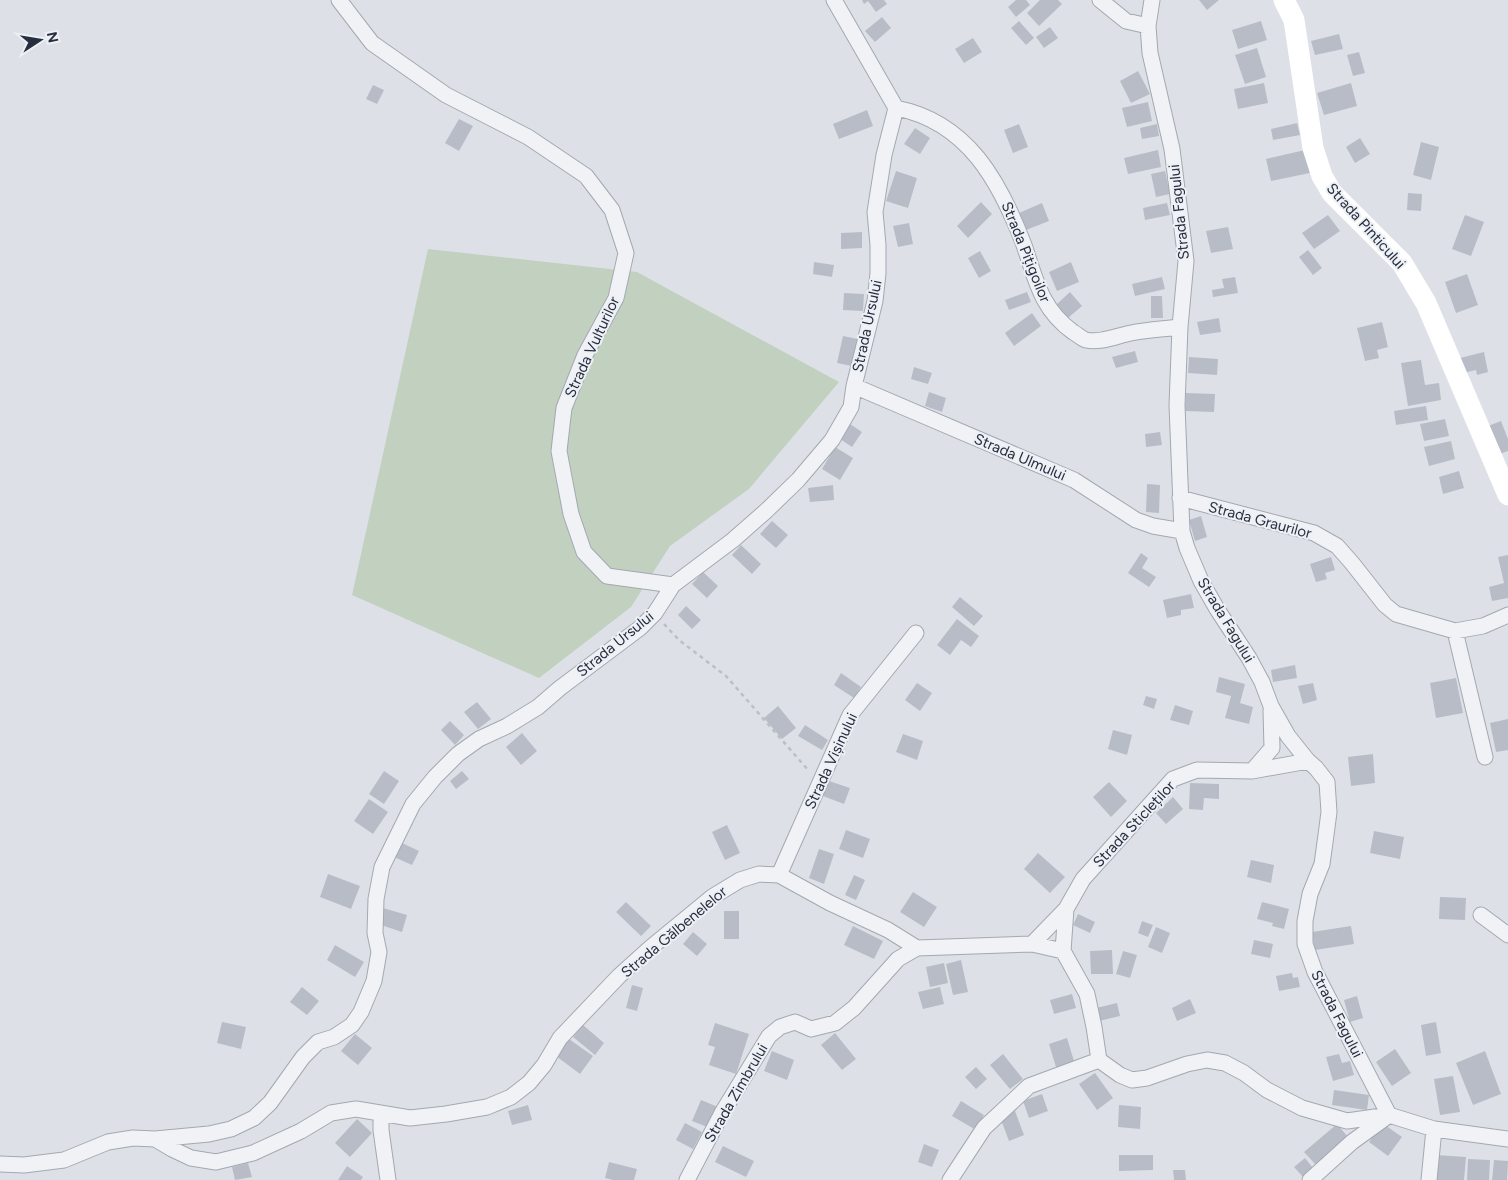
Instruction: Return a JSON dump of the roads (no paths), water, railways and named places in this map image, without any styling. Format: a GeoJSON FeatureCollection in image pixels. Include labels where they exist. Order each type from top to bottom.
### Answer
{"type":"FeatureCollection","features":[{"type":"Feature","properties":{"kind":"main road","name":"Strada Pinticului"},"geometry":{"type":"LineString","coordinates":[[1284,0],[1294,20],[1313,148],[1322,176],[1332,193],[1402,263],[1416,285],[1430,312],[1508,495]]}},
{"type":"Feature","properties":{"kind":"street","name":"Strada Vulturilor"},"geometry":{"type":"LineString","coordinates":[[339,0],[372,43],[446,95],[528,137],[586,176],[612,210],[626,253],[616,298],[585,355],[564,408],[559,451],[571,514],[584,552],[607,576],[673,585]]}},
{"type":"Feature","properties":{"kind":"street"},"geometry":{"type":"LineString","coordinates":[[834,0],[896,108]]}},
{"type":"Feature","properties":{"kind":"street"},"geometry":{"type":"LineString","coordinates":[[1100,0],[1126,21],[1148,26]]}},
{"type":"Feature","properties":{"kind":"street","name":"Strada Fagului"},"geometry":{"type":"LineString","coordinates":[[1152,0],[1148,26],[1150,53],[1172,149],[1186,261],[1180,327],[1177,405],[1182,530],[1187,548],[1201,581],[1249,658],[1262,682],[1271,706],[1288,736],[1327,782],[1329,812],[1322,864],[1308,903],[1305,921],[1305,944],[1315,972],[1389,1115]]}},
{"type":"Feature","properties":{"kind":"street","name":"Strada Ursului"},"geometry":{"type":"LineString","coordinates":[[155,1139],[231,1129],[254,1118],[270,1103],[303,1057],[318,1042],[334,1037],[352,1025],[361,1012],[374,981],[379,952],[375,933],[375,909],[382,867],[413,804],[435,777],[458,754],[538,707],[560,688],[640,628],[655,614],[673,585],[733,540],[798,480],[832,440],[851,407],[854,386],[875,301],[878,264],[875,212],[881,170],[896,108]]}},
{"type":"Feature","properties":{"kind":"street","name":"Strada Pițigoilor"},"geometry":{"type":"LineString","coordinates":[[896,108],[927,117],[959,138],[981,160],[1006,201],[1036,282],[1047,305],[1060,323],[1085,340],[1103,340],[1129,334],[1180,327]]}},
{"type":"Feature","properties":{"kind":"street","name":"Strada Ulmului"},"geometry":{"type":"LineString","coordinates":[[854,386],[1074,480],[1136,520],[1153,526],[1182,530]]}},
{"type":"Feature","properties":{"kind":"street","name":"Strada Graurilor"},"geometry":{"type":"LineString","coordinates":[[1180,498],[1314,533],[1337,546],[1352,562],[1385,605],[1396,614],[1455,631],[1483,626],[1508,615]]}},
{"type":"Feature","properties":{"kind":"street"},"geometry":{"type":"LineString","coordinates":[[1455,631],[1485,757]]}},
{"type":"Feature","properties":{"kind":"street","name":"Strada Vișinului"},"geometry":{"type":"LineString","coordinates":[[780,874],[850,715],[916,633]]}},
{"type":"Feature","properties":{"kind":"street"},"geometry":{"type":"LineString","coordinates":[[1252,771],[1272,748],[1271,706]]}},
{"type":"Feature","properties":{"kind":"street","name":"Strada Sticleților"},"geometry":{"type":"LineString","coordinates":[[1032,944],[1066,909],[1083,879],[1173,779],[1198,770],[1252,771],[1308,761]]}},
{"type":"Feature","properties":{"kind":"street","name":"Strada Gălbenelelor"},"geometry":{"type":"LineString","coordinates":[[0,1164],[24,1165],[64,1160],[108,1142],[133,1138],[155,1139],[172,1150],[191,1158],[216,1162],[253,1153],[301,1131],[331,1113],[356,1109],[410,1118],[487,1107],[512,1097],[529,1084],[560,1038],[619,976],[712,896],[740,880],[759,874],[780,874]]}},
{"type":"Feature","properties":{"kind":"street"},"geometry":{"type":"LineString","coordinates":[[780,874],[830,903],[888,930],[917,948],[1032,944],[1063,951],[1087,994],[1099,1060],[1120,1075],[1132,1080],[1147,1078],[1187,1064],[1207,1060],[1226,1063],[1244,1073],[1267,1090],[1302,1108],[1347,1121],[1389,1115],[1434,1129],[1508,1139]]}},
{"type":"Feature","properties":{"kind":"street","name":"Strada Sticleților"},"geometry":{"type":"LineString","coordinates":[[1063,951],[1066,909]]}},
{"type":"Feature","properties":{"kind":"street"},"geometry":{"type":"LineString","coordinates":[[1481,915],[1508,934]]}},
{"type":"Feature","properties":{"kind":"street","name":"Strada Zimbrului"},"geometry":{"type":"LineString","coordinates":[[687,1180],[722,1112],[769,1036],[780,1028],[795,1022],[811,1029],[835,1023],[854,1008],[898,959],[917,948]]}},
{"type":"Feature","properties":{"kind":"street"},"geometry":{"type":"LineString","coordinates":[[950,1180],[984,1128],[1030,1086],[1099,1060]]}},
{"type":"Feature","properties":{"kind":"street"},"geometry":{"type":"LineString","coordinates":[[381,1113],[381,1130],[388,1180]]}},
{"type":"Feature","properties":{"kind":"street"},"geometry":{"type":"LineString","coordinates":[[1310,1180],[1352,1142],[1389,1115]]}},
{"type":"Feature","properties":{"kind":"street"},"geometry":{"type":"LineString","coordinates":[[1428,1180],[1434,1129]]}}]}
